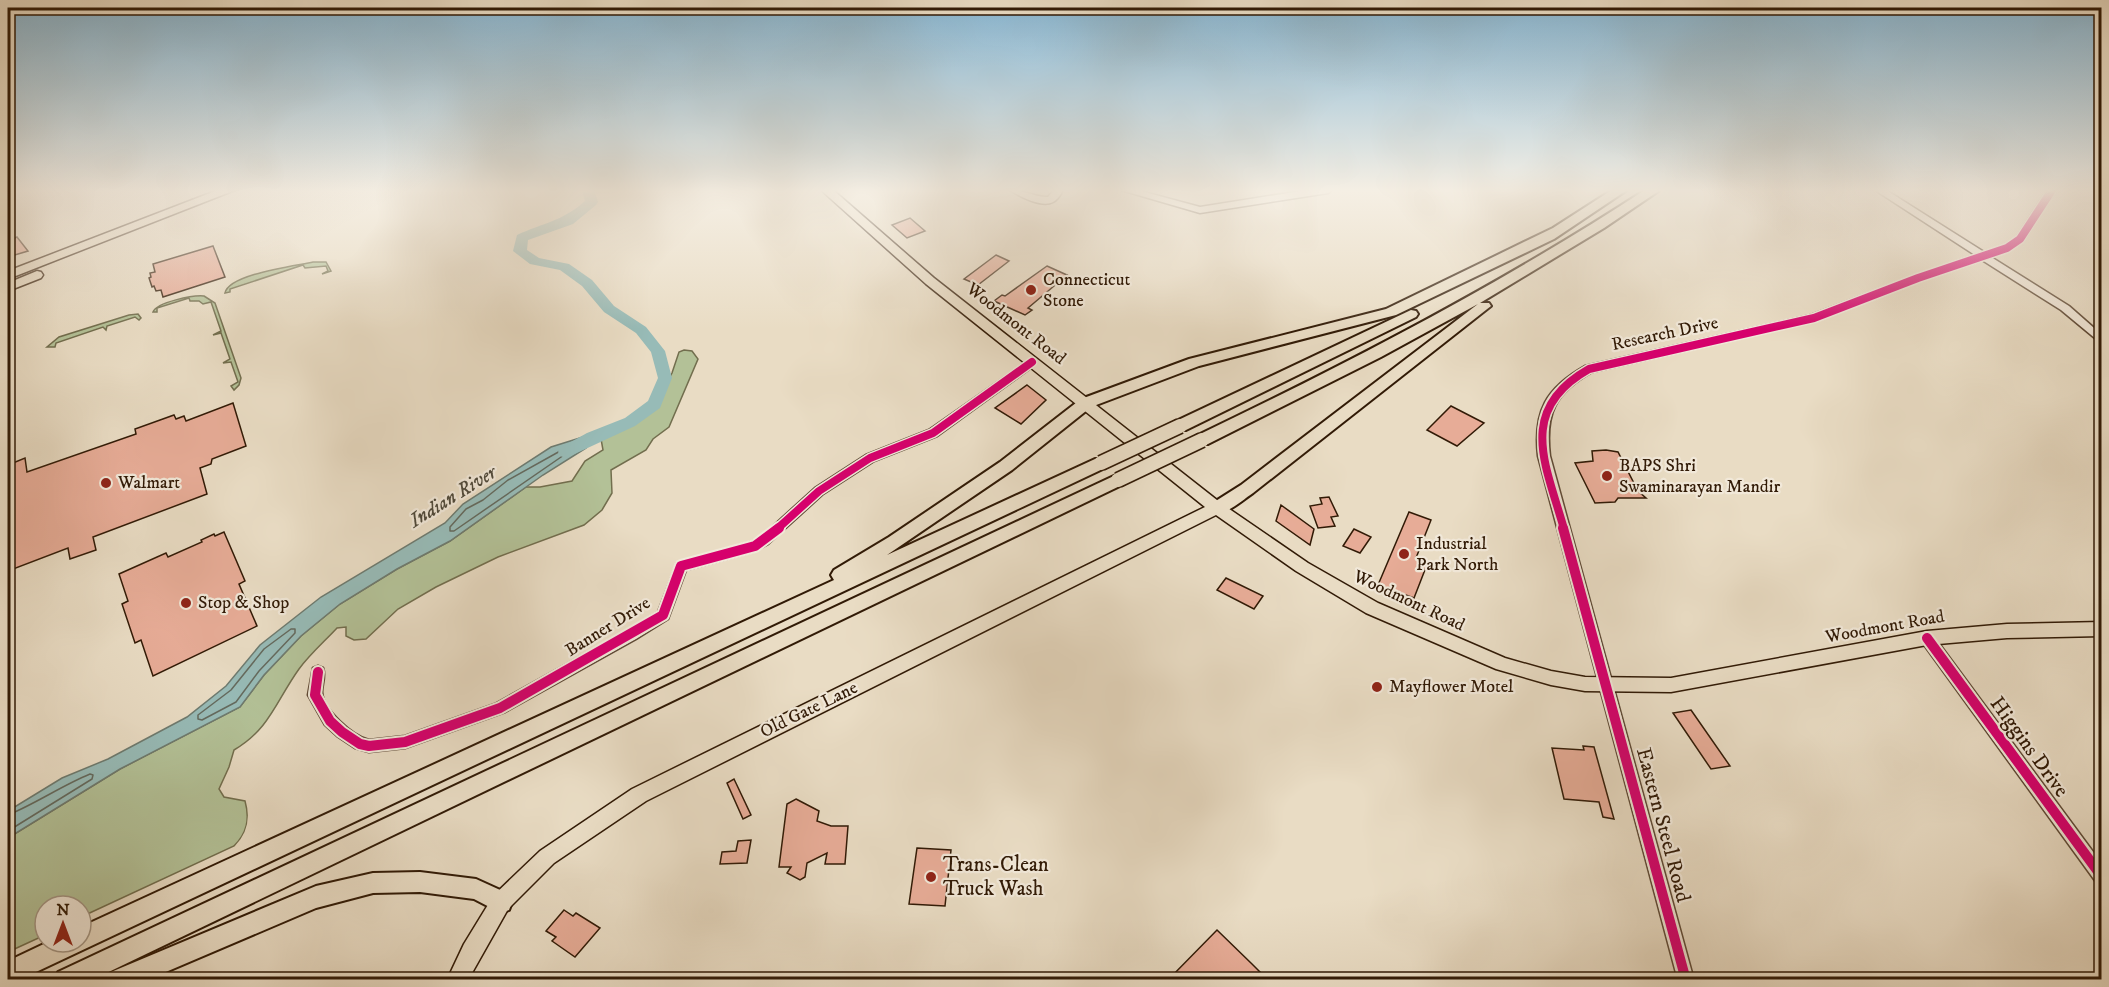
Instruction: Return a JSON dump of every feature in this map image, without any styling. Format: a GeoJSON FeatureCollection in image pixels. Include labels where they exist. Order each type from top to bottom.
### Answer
{"type":"FeatureCollection","features":[{"type":"Feature","properties":{"kind":"highway"},"geometry":{"type":"LineString","coordinates":[[634,681],[836,577],[895,542],[1006,466],[1086,403],[1194,362],[1391,312],[1546,236]]}},
{"type":"Feature","properties":{"kind":"highway"},"geometry":{"type":"LineString","coordinates":[[93,933],[1180,426],[1390,325],[1547,236]]}},
{"type":"Feature","properties":{"kind":"highway"},"geometry":{"type":"LineString","coordinates":[[66,980],[1202,440],[1389,348],[1543,261],[1582,236]]}},
{"type":"Feature","properties":{"kind":"highway"},"geometry":{"type":"LineString","coordinates":[[1217,508],[1248,489],[1362,398],[1543,261]]}},
{"type":"Feature","properties":{"kind":"highway"},"geometry":{"type":"LineString","coordinates":[[119,980],[241,927],[345,888],[381,883],[420,882],[476,888],[501,902]]}},
{"type":"Feature","properties":{"kind":"highway"},"geometry":{"type":"LineString","coordinates":[[8,973],[48,954]]}},
{"type":"Feature","properties":{"kind":"main road"},"geometry":{"type":"LineString","coordinates":[[8,275],[120,236]]}},
{"type":"Feature","properties":{"kind":"main road"},"geometry":{"type":"LineString","coordinates":[[8,287],[123,236]]}},
{"type":"Feature","properties":{"kind":"main road","name":"Woodmont Road"},"geometry":{"type":"LineString","coordinates":[[879,236],[930,281],[1217,508],[1302,567],[1372,608],[1502,664],[1551,678],[1607,686],[1671,686],[1927,638],[2007,631],[2102,629]]}},
{"type":"Feature","properties":{"kind":"main road","name":"Old Gate Lane"},"geometry":{"type":"LineString","coordinates":[[457,980],[471,951],[501,902],[547,858],[639,795],[1217,508]]}},
{"type":"Feature","properties":{"kind":"street"},"geometry":{"type":"LineString","coordinates":[[1950,236],[2065,308],[2102,341]]}},
{"type":"Feature","properties":{"kind":"street","name":"Research Drive"},"geometry":{"type":"LineString","coordinates":[[1607,686],[1544,456],[1541,438],[1542,421],[1554,395],[1569,380],[1589,369],[1814,318],[1918,278],[2007,248],[2022,236]]}},
{"type":"Feature","properties":{"kind":"street","name":"Banner Drive"},"geometry":{"type":"LineString","coordinates":[[318,672],[315,695],[320,707],[342,732],[360,744],[369,746],[405,742],[500,708],[632,635],[663,615],[681,566],[755,546],[764,541],[819,491],[870,458],[933,433],[1032,362]]}},
{"type":"Feature","properties":{"kind":"street","name":"Higgins Drive"},"geometry":{"type":"LineString","coordinates":[[1927,638],[2102,878]]}},
{"type":"Feature","properties":{"kind":"street","name":"Eastern Steel Road"},"geometry":{"type":"LineString","coordinates":[[1607,686],[1684,973]]}},
{"type":"Feature","properties":{"kind":"green space"},"geometry":{"type":"Polygon","coordinates":[[[313,262],[326,262],[331,271],[322,274],[328,271],[326,266],[305,268],[303,265],[230,289],[230,292],[225,293],[229,286],[250,276],[313,262]]]}},
{"type":"Feature","properties":{"kind":"green space"},"geometry":{"type":"Polygon","coordinates":[[[204,296],[215,303],[241,378],[234,390],[231,386],[238,382],[231,362],[223,363],[230,359],[221,333],[213,335],[221,331],[211,302],[203,304],[199,301],[190,301],[189,298],[157,308],[157,312],[153,312],[156,308],[168,302],[184,298],[204,296]]]}},
{"type":"Feature","properties":{"kind":"green space"},"geometry":{"type":"Polygon","coordinates":[[[138,314],[141,318],[139,320],[135,317],[107,326],[106,330],[103,327],[56,343],[55,347],[47,347],[59,337],[138,314]]]}},
{"type":"Feature","properties":{"kind":"green space"},"geometry":{"type":"Polygon","coordinates":[[[692,351],[698,359],[669,427],[653,439],[646,450],[611,470],[612,493],[602,510],[584,525],[498,557],[436,587],[398,609],[366,639],[354,640],[346,636],[346,627],[337,628],[308,658],[264,724],[246,742],[234,750],[219,789],[224,797],[245,801],[246,825],[242,836],[234,846],[93,911],[93,894],[33,894],[33,941],[8,952],[8,838],[120,769],[240,707],[264,675],[301,636],[340,604],[397,569],[450,541],[526,487],[540,487],[572,481],[585,461],[603,450],[601,439],[603,431],[653,409],[672,373],[679,352],[692,351]]]}},
{"type":"Feature","properties":{"kind":"water"},"geometry":{"type":"Polygon","coordinates":[[[586,436],[586,448],[543,475],[450,541],[397,569],[340,604],[301,636],[264,675],[240,707],[120,769],[8,838],[8,811],[62,778],[108,759],[187,717],[226,686],[260,645],[321,597],[445,523],[463,504],[551,447],[586,436]]]}},
{"type":"Feature","properties":{"kind":"building"},"geometry":{"type":"Polygon","coordinates":[[[17,237],[28,251],[8,257],[8,241],[17,237]]]}},
{"type":"Feature","properties":{"kind":"building"},"geometry":{"type":"Polygon","coordinates":[[[213,246],[225,277],[163,297],[161,290],[156,291],[154,286],[152,287],[149,278],[150,273],[155,272],[153,264],[213,246]]]}},
{"type":"Feature","properties":{"kind":"building"},"geometry":{"type":"Polygon","coordinates":[[[996,255],[1009,261],[978,285],[964,279],[996,255]]]}},
{"type":"Feature","properties":{"kind":"building","name":"Connecticut Stone"},"geometry":{"type":"Polygon","coordinates":[[[1047,266],[1067,275],[1028,308],[1032,310],[1025,315],[994,301],[1002,295],[1005,296],[1047,266]]]}},
{"type":"Feature","properties":{"kind":"building"},"geometry":{"type":"Polygon","coordinates":[[[1027,385],[1046,400],[1021,424],[995,408],[1027,385]]]}},
{"type":"Feature","properties":{"kind":"building","name":"Walmart"},"geometry":{"type":"Polygon","coordinates":[[[233,403],[246,446],[212,459],[211,464],[200,468],[207,494],[93,537],[96,550],[70,559],[68,548],[8,571],[8,465],[25,458],[27,472],[136,434],[135,429],[174,415],[176,419],[184,416],[186,421],[233,403]]]}},
{"type":"Feature","properties":{"kind":"building"},"geometry":{"type":"Polygon","coordinates":[[[1451,406],[1484,423],[1457,446],[1427,430],[1451,406]]]}},
{"type":"Feature","properties":{"kind":"building","name":"BAPS Shri Swaminarayan Mandir"},"geometry":{"type":"Polygon","coordinates":[[[1592,451],[1618,452],[1638,491],[1646,498],[1618,498],[1615,502],[1595,503],[1575,463],[1593,461],[1592,451]]]}},
{"type":"Feature","properties":{"kind":"building"},"geometry":{"type":"Polygon","coordinates":[[[1329,497],[1338,516],[1331,517],[1335,526],[1318,528],[1310,506],[1322,504],[1320,498],[1329,497]]]}},
{"type":"Feature","properties":{"kind":"building"},"geometry":{"type":"Polygon","coordinates":[[[1281,505],[1314,529],[1310,545],[1276,521],[1281,505]]]}},
{"type":"Feature","properties":{"kind":"building","name":"Industrial Park North"},"geometry":{"type":"Polygon","coordinates":[[[1409,512],[1431,520],[1416,558],[1428,562],[1414,598],[1378,585],[1409,512]]]}},
{"type":"Feature","properties":{"kind":"building"},"geometry":{"type":"Polygon","coordinates":[[[1354,529],[1371,537],[1360,553],[1343,546],[1354,529]]]}},
{"type":"Feature","properties":{"kind":"building","name":"Stop & Shop"},"geometry":{"type":"Polygon","coordinates":[[[224,532],[245,581],[239,584],[257,626],[153,676],[141,640],[135,643],[122,604],[128,601],[119,574],[166,553],[168,557],[214,534],[215,536],[224,532]]]}},
{"type":"Feature","properties":{"kind":"building"},"geometry":{"type":"Polygon","coordinates":[[[1226,578],[1263,596],[1254,609],[1217,590],[1226,578]]]}},
{"type":"Feature","properties":{"kind":"building"},"geometry":{"type":"Polygon","coordinates":[[[1691,710],[1730,766],[1711,769],[1673,713],[1691,710]]]}},
{"type":"Feature","properties":{"kind":"building"},"geometry":{"type":"Polygon","coordinates":[[[1583,746],[1594,747],[1614,819],[1603,817],[1599,802],[1564,799],[1552,748],[1584,750],[1583,746]]]}},
{"type":"Feature","properties":{"kind":"building"},"geometry":{"type":"Polygon","coordinates":[[[734,779],[751,815],[743,819],[727,783],[734,779]]]}},
{"type":"Feature","properties":{"kind":"building"},"geometry":{"type":"Polygon","coordinates":[[[796,799],[819,811],[817,821],[831,826],[848,826],[845,864],[825,864],[827,853],[807,863],[805,877],[800,880],[787,873],[791,867],[779,867],[787,804],[796,799]]]}},
{"type":"Feature","properties":{"kind":"building"},"geometry":{"type":"Polygon","coordinates":[[[751,840],[747,863],[720,864],[722,852],[736,851],[738,841],[751,840]]]}},
{"type":"Feature","properties":{"kind":"building","name":"Trans-Clean Truck Wash"},"geometry":{"type":"Polygon","coordinates":[[[917,848],[951,850],[945,906],[909,904],[917,848]]]}},
{"type":"Feature","properties":{"kind":"building"},"geometry":{"type":"Polygon","coordinates":[[[564,910],[573,916],[576,913],[600,928],[575,957],[552,941],[556,937],[546,931],[564,910]]]}},
{"type":"Feature","properties":{"kind":"building"},"geometry":{"type":"Polygon","coordinates":[[[1217,930],[1252,964],[1268,980],[1168,980],[1217,930]]]}},
{"type":"Feature","properties":{"kind":"waterway","name":"Indian River"},"geometry":{"type":"LineString","coordinates":[[527,236],[522,238],[520,251],[535,261],[564,267],[587,283],[609,309],[641,330],[658,351],[665,378],[655,404],[630,422],[593,437],[566,452]]}},
{"type":"Feature","properties":{"kind":"cycle path"},"geometry":{"type":"LineString","coordinates":[[1684,973],[1544,456],[1543,427],[1549,404],[1565,385],[1589,369],[1814,318],[1918,278],[2007,248],[2022,236]]}},
{"type":"Feature","properties":{"kind":"cycle path"},"geometry":{"type":"LineString","coordinates":[[318,672],[315,695],[330,721],[360,744],[369,746],[405,742],[500,708],[663,615],[681,566],[755,546],[764,541],[819,491],[870,458],[933,433],[1032,362]]}},
{"type":"Feature","properties":{"kind":"cycle path"},"geometry":{"type":"LineString","coordinates":[[1927,638],[2102,877]]}},
{"type":"Feature","properties":{"kind":"place","name":"Connecticut Stone"},"geometry":{"type":"Point","coordinates":[1031,290]}},
{"type":"Feature","properties":{"kind":"place","name":"BAPS Shri Swaminarayan Mandir"},"geometry":{"type":"Point","coordinates":[1607,476]}},
{"type":"Feature","properties":{"kind":"place","name":"Walmart"},"geometry":{"type":"Point","coordinates":[106,483]}},
{"type":"Feature","properties":{"kind":"place","name":"Industrial Park North"},"geometry":{"type":"Point","coordinates":[1404,554]}},
{"type":"Feature","properties":{"kind":"place","name":"Stop & Shop"},"geometry":{"type":"Point","coordinates":[186,603]}},
{"type":"Feature","properties":{"kind":"place","name":"Mayflower Motel"},"geometry":{"type":"Point","coordinates":[1377,687]}},
{"type":"Feature","properties":{"kind":"place","name":"Trans-Clean Truck Wash"},"geometry":{"type":"Point","coordinates":[931,877]}}]}
